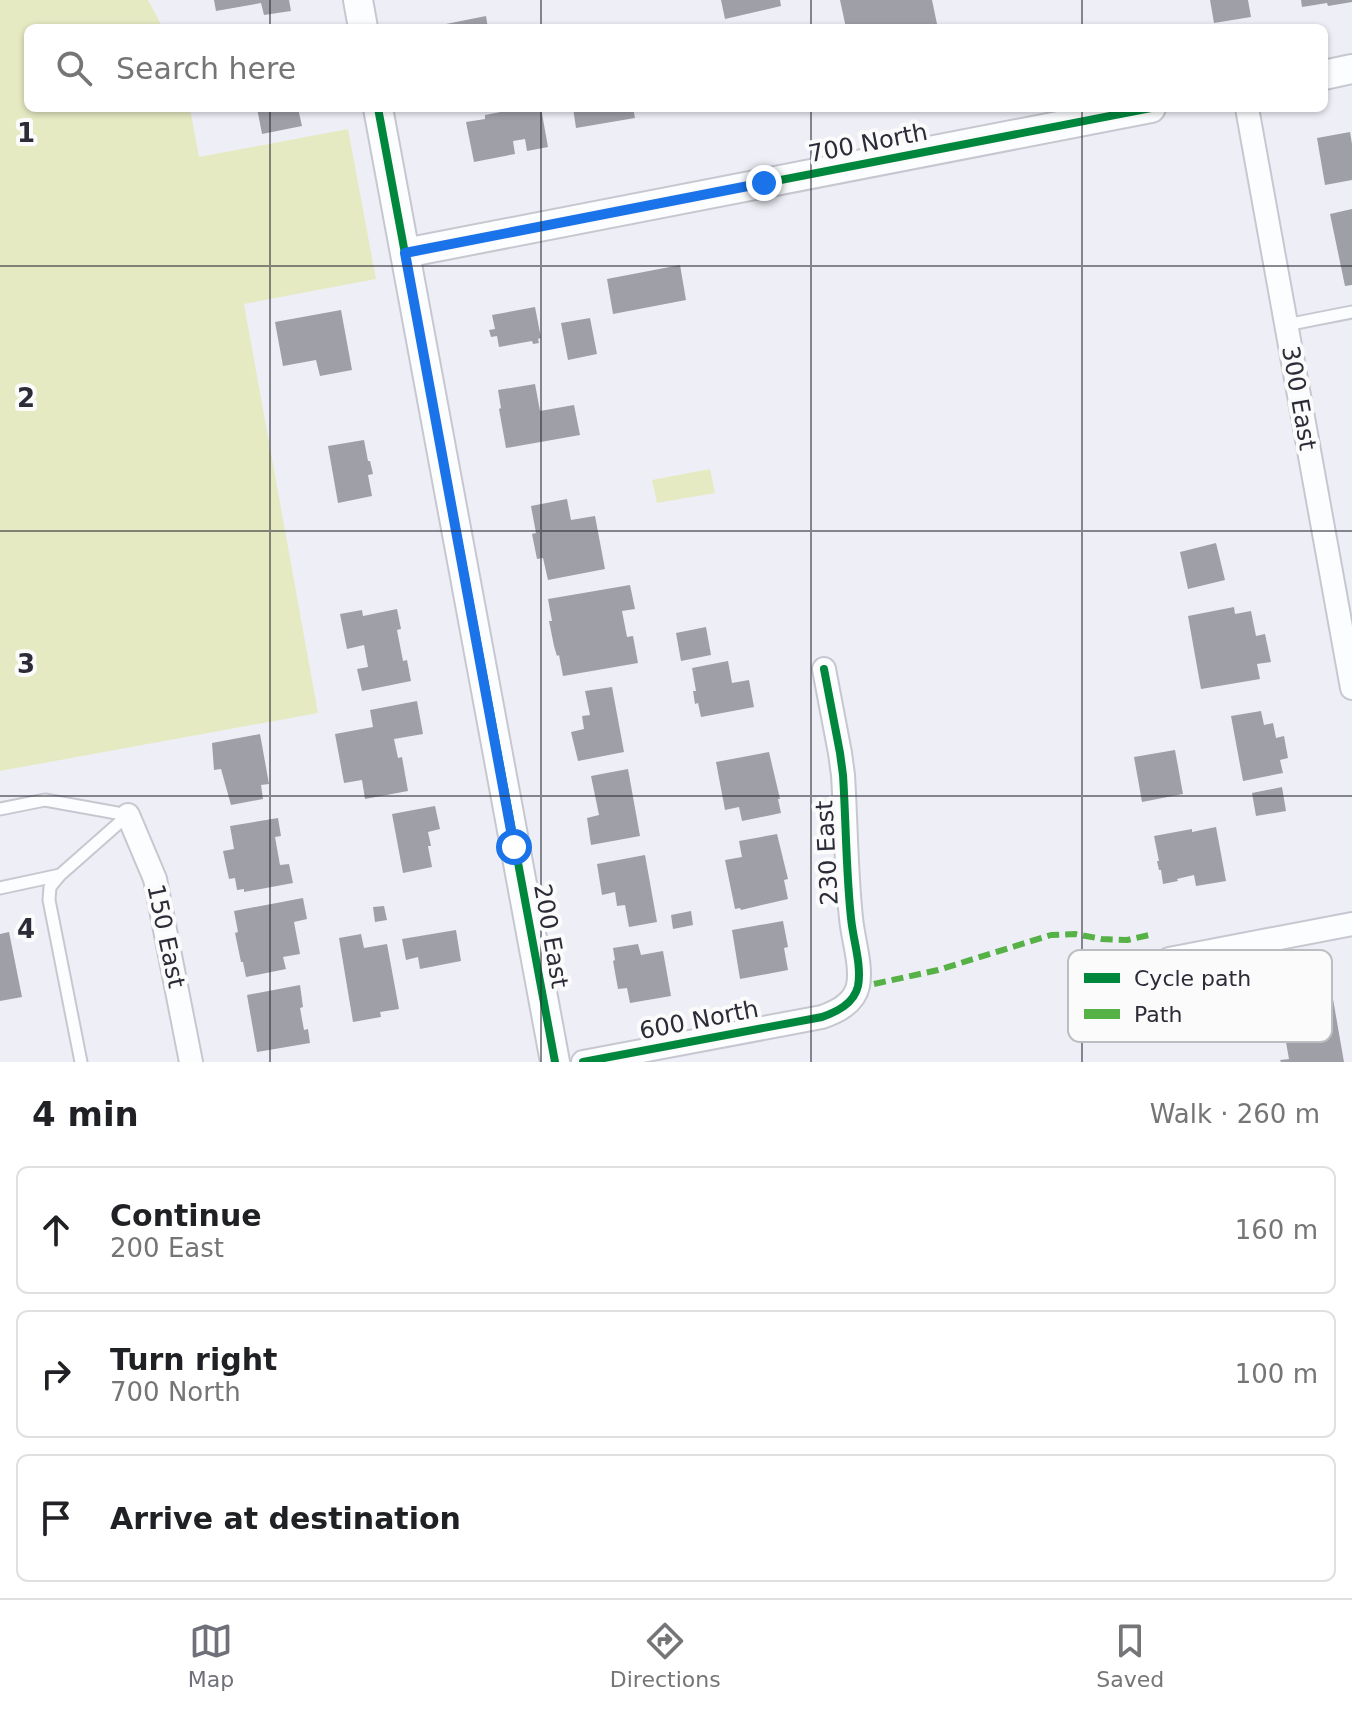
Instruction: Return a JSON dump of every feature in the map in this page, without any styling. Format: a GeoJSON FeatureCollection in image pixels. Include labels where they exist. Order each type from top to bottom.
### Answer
{"type":"FeatureCollection","features":[{"type":"Feature","properties":{"kind":"street"},"geometry":{"type":"LineString","coordinates":[[358,0],[362,24]]}},
{"type":"Feature","properties":{"kind":"street"},"geometry":{"type":"LineString","coordinates":[[1328,74],[1352,69]]}},
{"type":"Feature","properties":{"kind":"street","name":"200 East"},"geometry":{"type":"LineString","coordinates":[[379,112],[555,1062]]}},
{"type":"Feature","properties":{"kind":"street","name":"700 North"},"geometry":{"type":"LineString","coordinates":[[405,253],[1130,112]]}},
{"type":"Feature","properties":{"kind":"street","name":"300 East"},"geometry":{"type":"LineString","coordinates":[[1248,112],[1352,688]]}},
{"type":"Feature","properties":{"kind":"street","name":"230 East"},"geometry":{"type":"LineString","coordinates":[[822,1017],[834,1013],[852,999],[858,988],[850,915],[840,753],[824,669]]}},
{"type":"Feature","properties":{"kind":"street","name":"150 East"},"geometry":{"type":"LineString","coordinates":[[128,815],[155,879],[191,1062]]}},
{"type":"Feature","properties":{"kind":"street"},"geometry":{"type":"LineString","coordinates":[[1216,950],[1352,924]]}},
{"type":"Feature","properties":{"kind":"street","name":"600 North"},"geometry":{"type":"LineString","coordinates":[[583,1062],[822,1017]]}},
{"type":"Feature","properties":{"kind":"lane"},"geometry":{"type":"LineString","coordinates":[[1286,325],[1352,312]]}},
{"type":"Feature","properties":{"kind":"lane"},"geometry":{"type":"LineString","coordinates":[[0,809],[45,800],[128,815]]}},
{"type":"Feature","properties":{"kind":"lane"},"geometry":{"type":"LineString","coordinates":[[81,1062],[49,900],[50,887],[128,815]]}},
{"type":"Feature","properties":{"kind":"lane"},"geometry":{"type":"LineString","coordinates":[[0,888],[60,875]]}},
{"type":"Feature","properties":{"kind":"green space"},"geometry":{"type":"Polygon","coordinates":[[[0,0],[148,0],[161,24],[24,24],[24,112],[191,112],[199,157],[348,129],[376,279],[244,304],[318,713],[0,771],[0,0]]]}},
{"type":"Feature","properties":{"kind":"green space"},"geometry":{"type":"Polygon","coordinates":[[[710,469],[715,493],[657,503],[652,480],[710,469]]]}},
{"type":"Feature","properties":{"kind":"building"},"geometry":{"type":"Polygon","coordinates":[[[214,0],[289,0],[291,11],[264,15],[261,3],[216,11],[214,0]]]}},
{"type":"Feature","properties":{"kind":"building"},"geometry":{"type":"Polygon","coordinates":[[[721,0],[780,0],[781,6],[725,19],[721,0]]]}},
{"type":"Feature","properties":{"kind":"building"},"geometry":{"type":"Polygon","coordinates":[[[840,0],[932,0],[937,24],[845,24],[840,0]]]}},
{"type":"Feature","properties":{"kind":"building"},"geometry":{"type":"Polygon","coordinates":[[[1210,0],[1248,0],[1251,17],[1214,23],[1210,0]]]}},
{"type":"Feature","properties":{"kind":"building"},"geometry":{"type":"Polygon","coordinates":[[[1301,0],[1352,0],[1352,2],[1302,7],[1301,0]]]}},
{"type":"Feature","properties":{"kind":"building"},"geometry":{"type":"Polygon","coordinates":[[[486,16],[487,24],[446,24],[486,16]]]}},
{"type":"Feature","properties":{"kind":"building"},"geometry":{"type":"Polygon","coordinates":[[[258,112],[299,112],[302,126],[262,134],[258,112]]]}},
{"type":"Feature","properties":{"kind":"building"},"geometry":{"type":"Polygon","coordinates":[[[542,112],[548,147],[527,151],[525,139],[513,141],[515,154],[474,162],[466,122],[485,119],[485,115],[542,112]]]}},
{"type":"Feature","properties":{"kind":"building"},"geometry":{"type":"Polygon","coordinates":[[[574,112],[634,112],[635,118],[576,128],[574,112]]]}},
{"type":"Feature","properties":{"kind":"building"},"geometry":{"type":"Polygon","coordinates":[[[1350,132],[1352,180],[1325,185],[1317,138],[1350,132]]]}},
{"type":"Feature","properties":{"kind":"building"},"geometry":{"type":"Polygon","coordinates":[[[1352,209],[1352,285],[1345,286],[1330,214],[1352,209]]]}},
{"type":"Feature","properties":{"kind":"building"},"geometry":{"type":"Polygon","coordinates":[[[680,265],[686,300],[613,314],[607,279],[680,265]]]}},
{"type":"Feature","properties":{"kind":"building"},"geometry":{"type":"Polygon","coordinates":[[[535,307],[541,338],[538,339],[539,343],[533,344],[532,341],[499,347],[497,336],[491,337],[489,330],[495,329],[492,315],[535,307]]]}},
{"type":"Feature","properties":{"kind":"building"},"geometry":{"type":"Polygon","coordinates":[[[341,310],[352,370],[320,376],[316,360],[283,366],[275,322],[341,310]]]}},
{"type":"Feature","properties":{"kind":"building"},"geometry":{"type":"Polygon","coordinates":[[[590,318],[597,354],[568,360],[561,323],[590,318]]]}},
{"type":"Feature","properties":{"kind":"building"},"geometry":{"type":"Polygon","coordinates":[[[535,384],[540,411],[574,405],[580,435],[506,448],[498,390],[535,384]]]}},
{"type":"Feature","properties":{"kind":"building"},"geometry":{"type":"Polygon","coordinates":[[[364,440],[373,474],[368,475],[372,496],[338,503],[328,446],[364,440]]]}},
{"type":"Feature","properties":{"kind":"building"},"geometry":{"type":"Polygon","coordinates":[[[567,499],[571,520],[595,516],[605,569],[548,580],[543,558],[537,559],[531,506],[567,499]]]}},
{"type":"Feature","properties":{"kind":"building"},"geometry":{"type":"Polygon","coordinates":[[[1216,543],[1225,580],[1188,589],[1180,552],[1216,543]]]}},
{"type":"Feature","properties":{"kind":"building"},"geometry":{"type":"Polygon","coordinates":[[[630,585],[635,609],[622,611],[627,637],[633,636],[638,663],[563,676],[549,621],[552,621],[548,599],[630,585]]]}},
{"type":"Feature","properties":{"kind":"building"},"geometry":{"type":"Polygon","coordinates":[[[1234,607],[1235,614],[1251,611],[1256,636],[1265,634],[1271,662],[1257,664],[1260,679],[1201,689],[1188,616],[1234,607]]]}},
{"type":"Feature","properties":{"kind":"building"},"geometry":{"type":"Polygon","coordinates":[[[397,609],[401,629],[397,630],[403,661],[407,660],[411,681],[362,691],[357,669],[368,667],[364,645],[347,649],[340,614],[362,610],[363,616],[397,609]]]}},
{"type":"Feature","properties":{"kind":"building"},"geometry":{"type":"Polygon","coordinates":[[[706,627],[711,655],[681,661],[676,633],[706,627]]]}},
{"type":"Feature","properties":{"kind":"building"},"geometry":{"type":"Polygon","coordinates":[[[728,661],[732,683],[749,680],[754,707],[701,717],[698,703],[695,704],[692,668],[728,661]]]}},
{"type":"Feature","properties":{"kind":"building"},"geometry":{"type":"Polygon","coordinates":[[[612,687],[624,752],[578,761],[571,732],[584,729],[582,716],[590,715],[585,691],[612,687]]]}},
{"type":"Feature","properties":{"kind":"building"},"geometry":{"type":"Polygon","coordinates":[[[417,701],[423,734],[394,739],[398,758],[402,757],[408,791],[365,799],[362,780],[344,783],[335,734],[373,727],[370,710],[417,701]]]}},
{"type":"Feature","properties":{"kind":"building"},"geometry":{"type":"Polygon","coordinates":[[[1261,711],[1264,725],[1273,723],[1276,738],[1284,736],[1288,758],[1280,760],[1283,773],[1243,781],[1231,716],[1261,711]]]}},
{"type":"Feature","properties":{"kind":"building"},"geometry":{"type":"Polygon","coordinates":[[[260,734],[269,784],[261,785],[263,799],[231,805],[221,769],[214,770],[212,743],[260,734]]]}},
{"type":"Feature","properties":{"kind":"building"},"geometry":{"type":"Polygon","coordinates":[[[1175,750],[1183,794],[1142,802],[1134,757],[1175,750]]]}},
{"type":"Feature","properties":{"kind":"building"},"geometry":{"type":"Polygon","coordinates":[[[769,752],[781,813],[742,821],[739,807],[725,810],[716,762],[769,752]]]}},
{"type":"Feature","properties":{"kind":"building"},"geometry":{"type":"Polygon","coordinates":[[[628,769],[640,836],[591,845],[587,818],[599,815],[591,776],[628,769]]]}},
{"type":"Feature","properties":{"kind":"building"},"geometry":{"type":"Polygon","coordinates":[[[1282,787],[1286,811],[1256,816],[1252,793],[1282,787]]]}},
{"type":"Feature","properties":{"kind":"building"},"geometry":{"type":"Polygon","coordinates":[[[435,806],[440,829],[428,832],[432,867],[403,873],[392,814],[435,806]]]}},
{"type":"Feature","properties":{"kind":"building"},"geometry":{"type":"Polygon","coordinates":[[[278,818],[281,836],[275,837],[280,865],[289,864],[293,883],[244,892],[244,889],[237,890],[235,878],[229,879],[223,851],[234,849],[230,826],[278,818]]]}},
{"type":"Feature","properties":{"kind":"building"},"geometry":{"type":"Polygon","coordinates":[[[1216,827],[1226,881],[1196,886],[1194,875],[1163,884],[1154,836],[1216,827]]]}},
{"type":"Feature","properties":{"kind":"building"},"geometry":{"type":"Polygon","coordinates":[[[777,834],[788,879],[784,880],[788,899],[735,909],[725,860],[742,857],[739,841],[777,834]]]}},
{"type":"Feature","properties":{"kind":"building"},"geometry":{"type":"Polygon","coordinates":[[[645,855],[657,922],[629,927],[625,905],[617,906],[615,892],[602,895],[597,864],[645,855]]]}},
{"type":"Feature","properties":{"kind":"building"},"geometry":{"type":"Polygon","coordinates":[[[303,898],[307,919],[294,922],[300,954],[283,957],[286,969],[246,977],[235,933],[238,932],[234,911],[303,898]]]}},
{"type":"Feature","properties":{"kind":"building"},"geometry":{"type":"Polygon","coordinates":[[[384,906],[387,920],[375,922],[373,907],[384,906]]]}},
{"type":"Feature","properties":{"kind":"building"},"geometry":{"type":"Polygon","coordinates":[[[691,911],[693,925],[673,929],[671,915],[691,911]]]}},
{"type":"Feature","properties":{"kind":"building"},"geometry":{"type":"Polygon","coordinates":[[[783,921],[788,970],[740,979],[732,930],[783,921]]]}},
{"type":"Feature","properties":{"kind":"building"},"geometry":{"type":"Polygon","coordinates":[[[456,930],[461,961],[420,969],[418,957],[406,960],[402,939],[456,930]]]}},
{"type":"Feature","properties":{"kind":"building"},"geometry":{"type":"Polygon","coordinates":[[[9,932],[22,997],[0,1001],[0,934],[9,932]]]}},
{"type":"Feature","properties":{"kind":"building"},"geometry":{"type":"Polygon","coordinates":[[[361,934],[364,948],[387,944],[399,1009],[380,1012],[381,1017],[353,1022],[339,938],[361,934]]]}},
{"type":"Feature","properties":{"kind":"building"},"geometry":{"type":"Polygon","coordinates":[[[638,944],[641,955],[663,951],[671,996],[630,1003],[627,988],[618,989],[613,948],[638,944]]]}},
{"type":"Feature","properties":{"kind":"building"},"geometry":{"type":"Polygon","coordinates":[[[300,985],[303,1007],[300,1008],[310,1043],[257,1052],[247,995],[300,985]]]}},
{"type":"Feature","properties":{"kind":"building"},"geometry":{"type":"Polygon","coordinates":[[[1332,999],[1344,1062],[1281,1062],[1289,1059],[1286,1042],[1332,1042],[1332,999]]]}},
{"type":"Feature","properties":{"kind":"marked path"},"geometry":{"type":"LineString","coordinates":[[874,984],[938,970],[1051,935],[1075,934],[1127,940],[1154,934]]}},
{"type":"Feature","properties":{"kind":"cycle path"},"geometry":{"type":"LineString","coordinates":[[379,112],[555,1062]]}},
{"type":"Feature","properties":{"kind":"cycle path"},"geometry":{"type":"LineString","coordinates":[[405,253],[1130,112]]}},
{"type":"Feature","properties":{"kind":"cycle path"},"geometry":{"type":"LineString","coordinates":[[583,1062],[822,1017],[853,998],[859,970],[849,900],[843,775],[824,669]]}},
{"type":"Feature","properties":{"kind":"route"},"geometry":{"type":"LineString","coordinates":[[514,847],[405,253],[764,183]]}}]}
